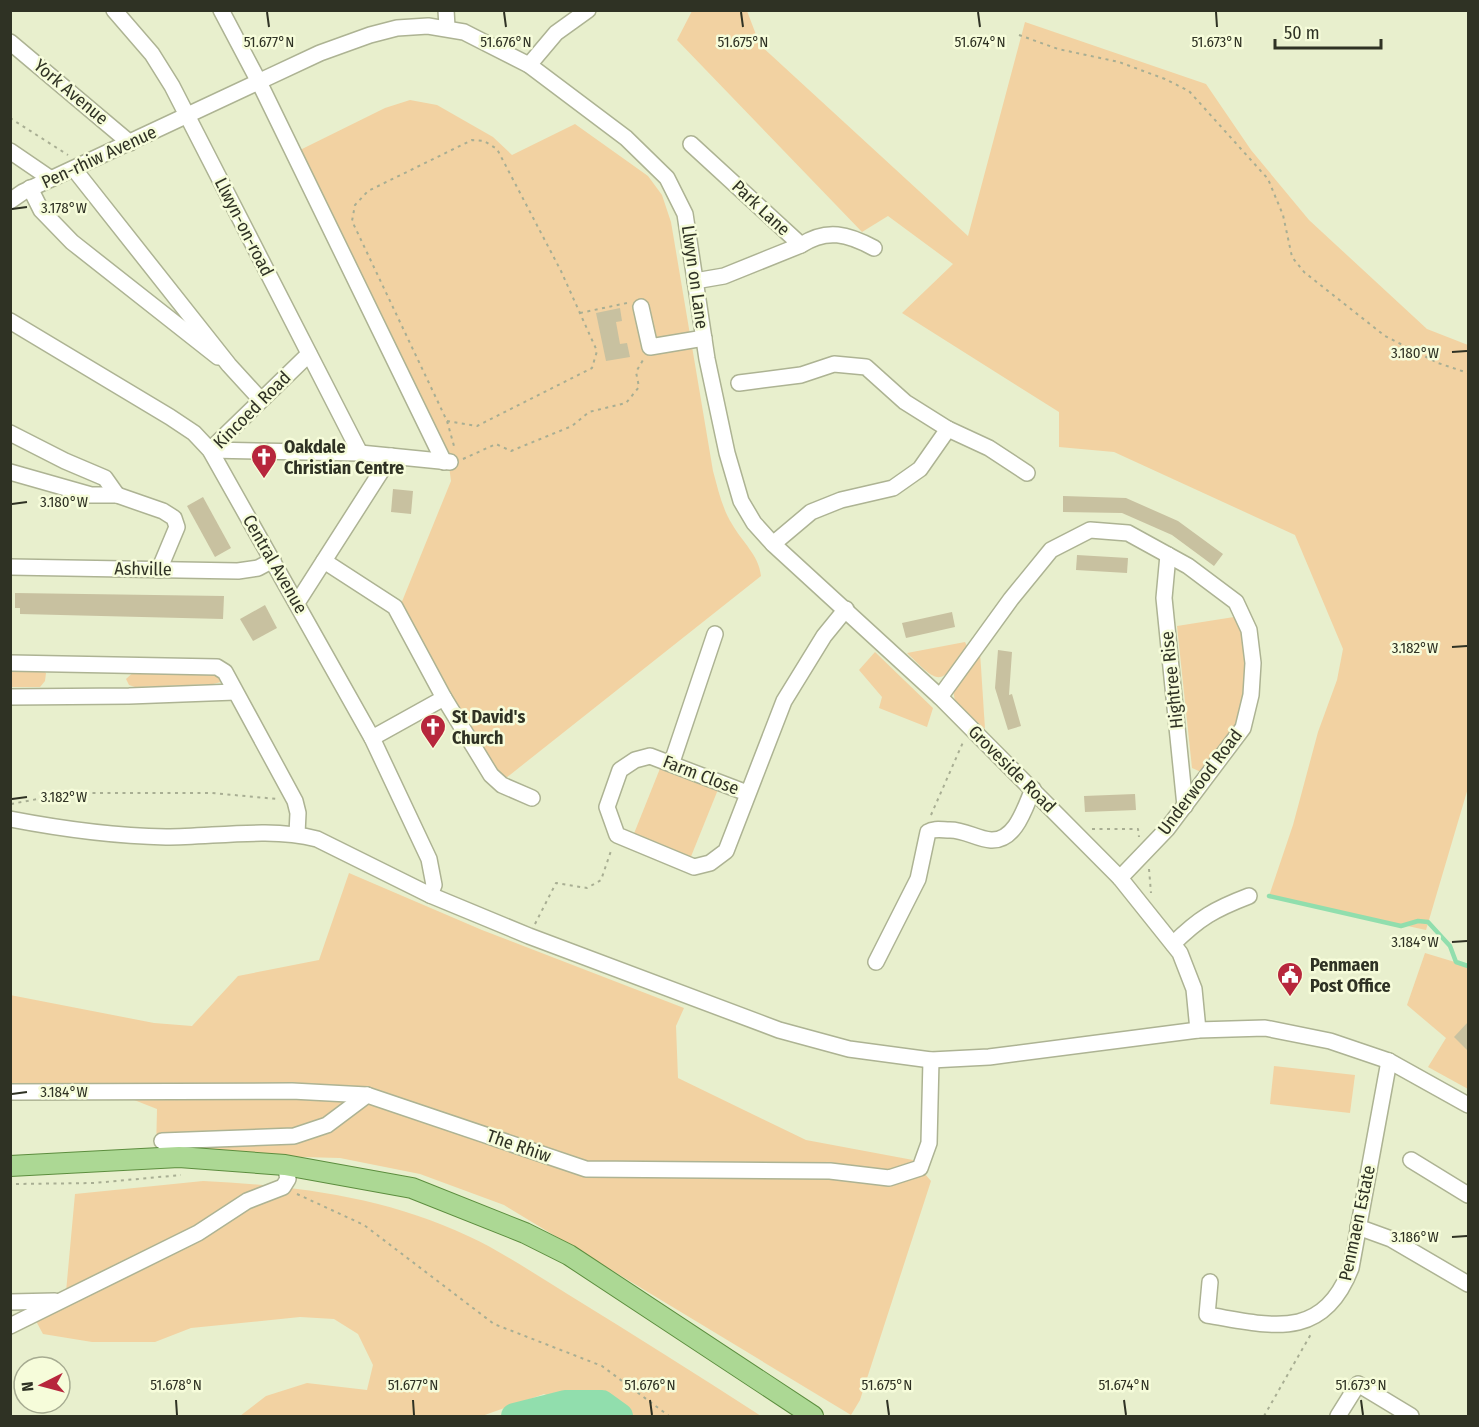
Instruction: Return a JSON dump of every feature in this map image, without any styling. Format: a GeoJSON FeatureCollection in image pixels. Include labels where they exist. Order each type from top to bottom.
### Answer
{"type":"FeatureCollection","features":[{"type":"Feature","properties":{"kind":"main road"},"geometry":{"type":"LineString","coordinates":[[10,1166],[179,1157],[285,1164],[412,1188],[534,1238],[569,1255],[813,1416]]}},
{"type":"Feature","properties":{"kind":"street","name":"Llwyn-on-road"},"geometry":{"type":"LineString","coordinates":[[114,10],[152,54],[188,116],[360,453]]}},
{"type":"Feature","properties":{"kind":"street"},"geometry":{"type":"LineString","coordinates":[[220,10],[260,82],[451,462]]}},
{"type":"Feature","properties":{"kind":"street"},"geometry":{"type":"LineString","coordinates":[[446,10],[447,27]]}},
{"type":"Feature","properties":{"kind":"street"},"geometry":{"type":"LineString","coordinates":[[529,64],[556,33],[588,10]]}},
{"type":"Feature","properties":{"kind":"street","name":"Llwyn on Lane"},"geometry":{"type":"LineString","coordinates":[[188,116],[320,53],[397,28],[447,27],[464,32],[529,64],[626,138],[668,178],[686,214],[704,338],[726,453],[741,501],[754,523],[772,544]]}},
{"type":"Feature","properties":{"kind":"street","name":"York Avenue"},"geometry":{"type":"LineString","coordinates":[[10,42],[130,143]]}},
{"type":"Feature","properties":{"kind":"street","name":"Pen-rhiw Avenue"},"geometry":{"type":"LineString","coordinates":[[12,197],[188,116]]}},
{"type":"Feature","properties":{"kind":"street","name":"Park Lane"},"geometry":{"type":"LineString","coordinates":[[691,144],[801,244],[724,276],[695,281]]}},
{"type":"Feature","properties":{"kind":"street"},"geometry":{"type":"LineString","coordinates":[[10,151],[51,179]]}},
{"type":"Feature","properties":{"kind":"street"},"geometry":{"type":"LineString","coordinates":[[79,166],[229,365],[261,400]]}},
{"type":"Feature","properties":{"kind":"street"},"geometry":{"type":"LineString","coordinates":[[30,189],[41,210],[72,242],[189,337],[229,365]]}},
{"type":"Feature","properties":{"kind":"street"},"geometry":{"type":"LineString","coordinates":[[801,244],[812,237],[834,233],[851,236],[874,248]]}},
{"type":"Feature","properties":{"kind":"street"},"geometry":{"type":"LineString","coordinates":[[641,307],[650,347],[704,338]]}},
{"type":"Feature","properties":{"kind":"street","name":"Central Avenue"},"geometry":{"type":"LineString","coordinates":[[10,321],[170,417],[194,433],[210,450],[372,738],[429,859],[434,885],[430,895]]}},
{"type":"Feature","properties":{"kind":"street","name":"Kincoed Road"},"geometry":{"type":"LineString","coordinates":[[210,450],[309,354]]}},
{"type":"Feature","properties":{"kind":"street"},"geometry":{"type":"LineString","coordinates":[[739,383],[801,375],[834,364],[866,367],[905,402],[948,429],[989,448],[1027,473]]}},
{"type":"Feature","properties":{"kind":"street"},"geometry":{"type":"LineString","coordinates":[[772,544],[811,512],[842,500],[893,488],[920,469],[948,429]]}},
{"type":"Feature","properties":{"kind":"street"},"geometry":{"type":"LineString","coordinates":[[10,433],[67,462],[105,478],[117,495]]}},
{"type":"Feature","properties":{"kind":"street","name":"Kincoed Road"},"geometry":{"type":"LineString","coordinates":[[210,450],[360,453],[451,462]]}},
{"type":"Feature","properties":{"kind":"street"},"geometry":{"type":"LineString","coordinates":[[297,603],[392,456]]}},
{"type":"Feature","properties":{"kind":"street"},"geometry":{"type":"LineString","coordinates":[[55,483],[67,462]]}},
{"type":"Feature","properties":{"kind":"street"},"geometry":{"type":"LineString","coordinates":[[10,472],[91,495],[117,495],[163,511],[174,518],[177,527],[159,570]]}},
{"type":"Feature","properties":{"kind":"street","name":"Underwood Road"},"geometry":{"type":"LineString","coordinates":[[940,698],[1011,599],[1051,550],[1090,530],[1128,533],[1188,566],[1236,602],[1249,630],[1253,663],[1251,695],[1243,728],[1185,806],[1120,878]]}},
{"type":"Feature","properties":{"kind":"street","name":"Groveside Road"},"geometry":{"type":"LineString","coordinates":[[772,544],[846,609],[940,698],[1120,878],[1180,953],[1194,989],[1198,1030]]}},
{"type":"Feature","properties":{"kind":"street","name":"Hightree Rise"},"geometry":{"type":"LineString","coordinates":[[1168,555],[1164,598],[1185,806]]}},
{"type":"Feature","properties":{"kind":"street","name":"Ashville"},"geometry":{"type":"LineString","coordinates":[[10,567],[238,572],[258,568],[273,560]]}},
{"type":"Feature","properties":{"kind":"street"},"geometry":{"type":"LineString","coordinates":[[324,561],[394,607],[444,698],[491,775],[502,785],[532,798]]}},
{"type":"Feature","properties":{"kind":"street","name":"Farm Close"},"geometry":{"type":"LineString","coordinates":[[747,793],[672,762],[650,756],[634,760],[620,770],[607,807],[617,835],[694,867],[710,863],[726,851],[784,701],[824,636],[846,609]]}},
{"type":"Feature","properties":{"kind":"street"},"geometry":{"type":"LineString","coordinates":[[672,762],[715,634]]}},
{"type":"Feature","properties":{"kind":"street"},"geometry":{"type":"LineString","coordinates":[[10,663],[217,667],[225,672],[295,801],[298,813],[297,834]]}},
{"type":"Feature","properties":{"kind":"street"},"geometry":{"type":"LineString","coordinates":[[10,697],[151,696],[235,692]]}},
{"type":"Feature","properties":{"kind":"street"},"geometry":{"type":"LineString","coordinates":[[372,738],[444,698]]}},
{"type":"Feature","properties":{"kind":"street"},"geometry":{"type":"LineString","coordinates":[[876,962],[918,879],[928,832],[963,830],[991,840],[1005,836],[1017,826],[1033,789]]}},
{"type":"Feature","properties":{"kind":"street"},"geometry":{"type":"LineString","coordinates":[[10,819],[102,834],[165,837],[297,834],[316,839],[430,895],[529,936],[779,1030],[849,1049],[931,1060],[989,1057],[1198,1030],[1265,1028],[1330,1041],[1389,1061],[1468,1105]]}},
{"type":"Feature","properties":{"kind":"street"},"geometry":{"type":"LineString","coordinates":[[1173,944],[1199,919],[1216,908],[1249,896]]}},
{"type":"Feature","properties":{"kind":"street","name":"The Rhiw"},"geometry":{"type":"LineString","coordinates":[[10,1092],[291,1091],[367,1095],[586,1169],[830,1171],[889,1178],[920,1168],[929,1143],[931,1060]]}},
{"type":"Feature","properties":{"kind":"street","name":"Penmaen Estate"},"geometry":{"type":"LineString","coordinates":[[1210,1282],[1207,1315],[1270,1326],[1294,1324],[1312,1317],[1343,1288],[1351,1268],[1389,1061]]}},
{"type":"Feature","properties":{"kind":"street"},"geometry":{"type":"LineString","coordinates":[[162,1141],[294,1136],[327,1125],[367,1095]]}},
{"type":"Feature","properties":{"kind":"street"},"geometry":{"type":"LineString","coordinates":[[1411,1160],[1468,1195]]}},
{"type":"Feature","properties":{"kind":"street"},"geometry":{"type":"LineString","coordinates":[[10,1326],[198,1233],[247,1201],[283,1187],[288,1179],[285,1164]]}},
{"type":"Feature","properties":{"kind":"street"},"geometry":{"type":"LineString","coordinates":[[1359,1227],[1391,1239],[1468,1284]]}},
{"type":"Feature","properties":{"kind":"street"},"geometry":{"type":"LineString","coordinates":[[10,1302],[62,1301]]}},
{"type":"Feature","properties":{"kind":"street"},"geometry":{"type":"LineString","coordinates":[[1338,1416],[1358,1384],[1411,1416]]}},
{"type":"Feature","properties":{"kind":"path"},"geometry":{"type":"LineString","coordinates":[[1019,34],[1058,49],[1119,62],[1165,79],[1189,91],[1268,179],[1283,215],[1292,258],[1304,272],[1385,336],[1438,363],[1468,373]]}},
{"type":"Feature","properties":{"kind":"path"},"geometry":{"type":"LineString","coordinates":[[10,118],[79,166]]}},
{"type":"Feature","properties":{"kind":"path"},"geometry":{"type":"LineString","coordinates":[[447,421],[477,426],[592,368],[597,351],[561,271],[497,149],[484,141],[472,140],[368,191],[355,205],[352,221],[447,421],[451,462],[496,444],[511,451],[572,426],[589,412],[626,404],[639,387],[636,372],[650,347]]}},
{"type":"Feature","properties":{"kind":"path"},"geometry":{"type":"LineString","coordinates":[[580,313],[627,303],[641,307]]}},
{"type":"Feature","properties":{"kind":"path"},"geometry":{"type":"LineString","coordinates":[[928,832],[929,820],[969,727]]}},
{"type":"Feature","properties":{"kind":"path"},"geometry":{"type":"LineString","coordinates":[[10,804],[82,793],[212,793],[295,801]]}},
{"type":"Feature","properties":{"kind":"path"},"geometry":{"type":"LineString","coordinates":[[1072,829],[1138,829],[1145,852],[1151,902],[1158,925]]}},
{"type":"Feature","properties":{"kind":"path"},"geometry":{"type":"LineString","coordinates":[[529,936],[556,883],[587,888],[601,880],[617,835]]}},
{"type":"Feature","properties":{"kind":"path"},"geometry":{"type":"LineString","coordinates":[[10,1184],[94,1183],[186,1175]]}},
{"type":"Feature","properties":{"kind":"path"},"geometry":{"type":"LineString","coordinates":[[283,1187],[364,1225],[494,1324],[602,1366],[669,1416]]}},
{"type":"Feature","properties":{"kind":"path"},"geometry":{"type":"LineString","coordinates":[[1264,1416],[1314,1328],[1312,1317]]}},
{"type":"Feature","properties":{"kind":"shaded area"},"geometry":{"type":"Polygon","coordinates":[[[692,11],[747,11],[760,45],[968,236],[1025,22],[1206,84],[1251,150],[1309,220],[1427,329],[1468,345],[1468,788],[1426,930],[1269,896],[1293,825],[1318,732],[1337,680],[1343,649],[1295,535],[1114,452],[1059,447],[1059,412],[902,313],[953,264],[888,216],[862,232],[677,40],[692,11]]]}},
{"type":"Feature","properties":{"kind":"shaded area"},"geometry":{"type":"Polygon","coordinates":[[[410,100],[437,105],[493,137],[512,155],[575,124],[648,176],[662,195],[671,222],[713,471],[729,518],[760,568],[761,576],[506,778],[497,769],[402,614],[401,604],[451,481],[447,451],[298,151],[385,108],[410,100]]]}},
{"type":"Feature","properties":{"kind":"shaded area"},"geometry":{"type":"Polygon","coordinates":[[[1234,617],[1244,638],[1248,676],[1234,729],[1201,772],[1192,768],[1177,626],[1234,617]]]}},
{"type":"Feature","properties":{"kind":"shaded area"},"geometry":{"type":"Polygon","coordinates":[[[965,642],[968,648],[945,675],[939,677],[927,671],[907,653],[965,642]]]}},
{"type":"Feature","properties":{"kind":"shaded area"},"geometry":{"type":"Polygon","coordinates":[[[875,652],[933,708],[927,727],[879,708],[882,697],[859,670],[875,652]]]}},
{"type":"Feature","properties":{"kind":"shaded area"},"geometry":{"type":"Polygon","coordinates":[[[980,652],[985,729],[955,701],[953,690],[980,652]]]}},
{"type":"Feature","properties":{"kind":"shaded area"},"geometry":{"type":"Polygon","coordinates":[[[11,668],[40,669],[46,673],[45,681],[40,687],[11,687],[11,668]]]}},
{"type":"Feature","properties":{"kind":"shaded area"},"geometry":{"type":"Polygon","coordinates":[[[137,669],[220,674],[221,682],[135,687],[129,685],[126,679],[137,669]]]}},
{"type":"Feature","properties":{"kind":"shaded area"},"geometry":{"type":"Polygon","coordinates":[[[661,766],[719,787],[690,859],[633,836],[661,766]]]}},
{"type":"Feature","properties":{"kind":"shaded area"},"geometry":{"type":"Polygon","coordinates":[[[349,873],[482,930],[684,1008],[676,1026],[678,1078],[806,1140],[913,1160],[931,1181],[860,1400],[851,1415],[504,1205],[420,1174],[340,1158],[156,1153],[157,1109],[129,1098],[11,1099],[10,995],[154,1023],[192,1026],[238,976],[319,960],[349,873]]]}},
{"type":"Feature","properties":{"kind":"shaded area"},"geometry":{"type":"Polygon","coordinates":[[[1425,953],[1468,966],[1468,1089],[1428,1067],[1446,1038],[1407,1005],[1425,953]]]}},
{"type":"Feature","properties":{"kind":"shaded area"},"geometry":{"type":"Polygon","coordinates":[[[1274,1066],[1355,1075],[1350,1113],[1270,1104],[1274,1066]]]}},
{"type":"Feature","properties":{"kind":"shaded area"},"geometry":{"type":"Polygon","coordinates":[[[203,1181],[271,1186],[338,1195],[405,1212],[468,1236],[507,1256],[761,1416],[598,1416],[544,1394],[482,1416],[240,1416],[266,1396],[307,1383],[367,1390],[373,1365],[358,1334],[334,1319],[300,1317],[191,1328],[155,1342],[92,1342],[43,1334],[30,1310],[66,1292],[75,1194],[203,1181]]]}},
{"type":"Feature","properties":{"kind":"building"},"geometry":{"type":"Polygon","coordinates":[[[620,308],[622,321],[616,322],[620,344],[627,343],[630,357],[606,361],[596,313],[620,308]]]}},
{"type":"Feature","properties":{"kind":"building"},"geometry":{"type":"Polygon","coordinates":[[[393,489],[413,491],[411,514],[391,512],[393,489]]]}},
{"type":"Feature","properties":{"kind":"building"},"geometry":{"type":"Polygon","coordinates":[[[1063,496],[1126,498],[1178,521],[1223,554],[1214,566],[1172,535],[1122,513],[1063,512],[1063,496]]]}},
{"type":"Feature","properties":{"kind":"building"},"geometry":{"type":"Polygon","coordinates":[[[203,497],[231,548],[215,557],[187,506],[203,497]]]}},
{"type":"Feature","properties":{"kind":"building"},"geometry":{"type":"Polygon","coordinates":[[[1077,555],[1128,558],[1127,573],[1076,570],[1077,555]]]}},
{"type":"Feature","properties":{"kind":"building"},"geometry":{"type":"Polygon","coordinates":[[[15,593],[224,596],[223,619],[20,614],[20,608],[15,608],[15,593]]]}},
{"type":"Feature","properties":{"kind":"building"},"geometry":{"type":"Polygon","coordinates":[[[265,605],[277,628],[253,641],[240,619],[265,605]]]}},
{"type":"Feature","properties":{"kind":"building"},"geometry":{"type":"Polygon","coordinates":[[[952,612],[955,627],[906,638],[902,623],[952,612]]]}},
{"type":"Feature","properties":{"kind":"building"},"geometry":{"type":"Polygon","coordinates":[[[998,650],[1012,652],[1009,695],[1012,694],[1021,726],[1008,730],[995,688],[998,650]]]}},
{"type":"Feature","properties":{"kind":"building"},"geometry":{"type":"Polygon","coordinates":[[[1135,794],[1136,810],[1085,812],[1084,796],[1135,794]]]}},
{"type":"Feature","properties":{"kind":"building"},"geometry":{"type":"Polygon","coordinates":[[[1468,1022],[1468,1051],[1454,1037],[1468,1022]]]}},
{"type":"Feature","properties":{"kind":"waterway"},"geometry":{"type":"LineString","coordinates":[[1269,896],[1401,926],[1418,921],[1428,922],[1450,946],[1456,962],[1468,966]]}},
{"type":"Feature","properties":{"kind":"waterway"},"geometry":{"type":"LineString","coordinates":[[514,1416],[565,1403],[602,1403],[620,1416]]}},
{"type":"Feature","properties":{"kind":"place","name":"Oakdale Christian Centre"},"geometry":{"type":"Point","coordinates":[264,480]}},
{"type":"Feature","properties":{"kind":"place","name":"St David's Church"},"geometry":{"type":"Point","coordinates":[433,750]}},
{"type":"Feature","properties":{"kind":"place","name":"Penmaen Post Office"},"geometry":{"type":"Point","coordinates":[1290,998]}}]}
